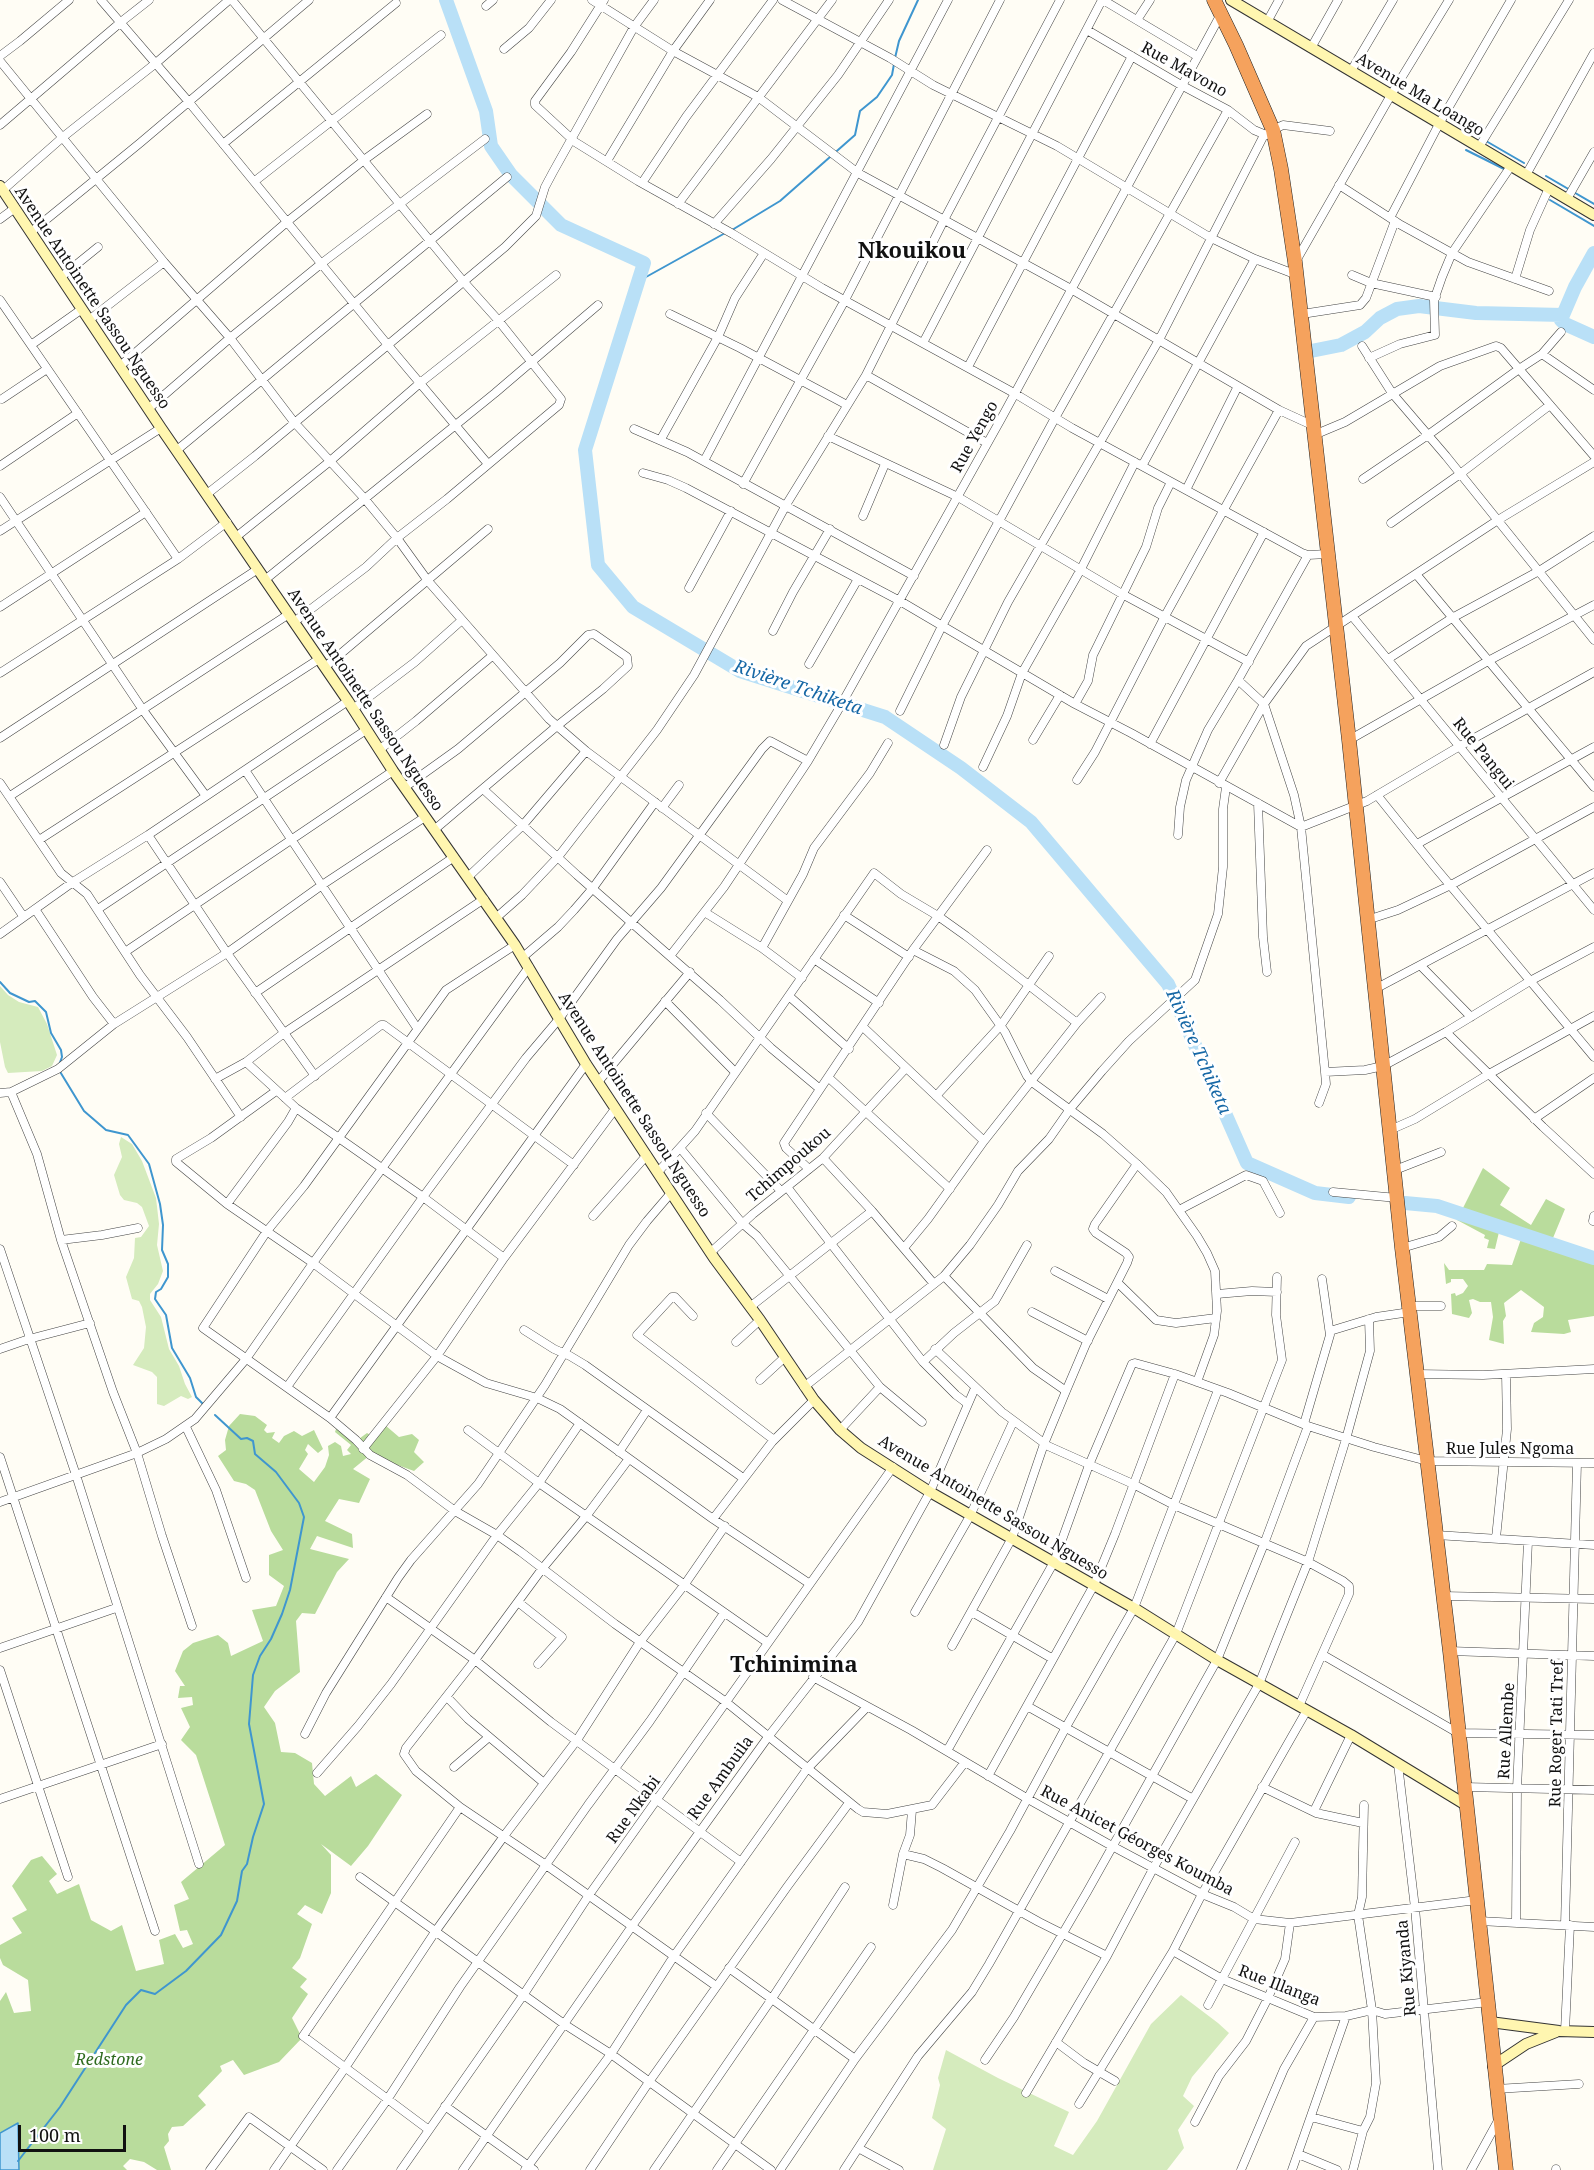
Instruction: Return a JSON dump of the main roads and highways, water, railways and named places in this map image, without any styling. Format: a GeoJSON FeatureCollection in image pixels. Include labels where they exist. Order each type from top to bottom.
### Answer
{"type":"FeatureCollection","features":[{"type":"Feature","properties":{"kind":"highway"},"geometry":{"type":"LineString","coordinates":[[1214,0],[1269,132],[1281,169],[1296,269],[1349,740],[1402,1248],[1450,1652],[1506,2170]]}},
{"type":"Feature","properties":{"kind":"water"},"geometry":{"type":"Polygon","coordinates":[[[18,2123],[19,2170],[0,2170],[0,2133],[18,2123]]]}},
{"type":"Feature","properties":{"kind":"waterway","name":"Rivière Tchiketa"},"geometry":{"type":"LineString","coordinates":[[446,0],[486,111],[491,146],[511,175],[561,225],[644,263],[585,450],[598,565],[633,607],[740,671],[885,717],[961,768],[1031,822],[1168,984],[1247,1163],[1315,1193],[1349,1197]]}},
{"type":"Feature","properties":{"kind":"waterway"},"geometry":{"type":"LineString","coordinates":[[895,58],[899,41],[918,0]]}},
{"type":"Feature","properties":{"kind":"waterway"},"geometry":{"type":"LineString","coordinates":[[732,230],[780,201],[855,135],[860,111],[877,97],[892,75],[894,64]]}},
{"type":"Feature","properties":{"kind":"waterway"},"geometry":{"type":"LineString","coordinates":[[1467,130],[1524,163]]}},
{"type":"Feature","properties":{"kind":"waterway"},"geometry":{"type":"LineString","coordinates":[[1466,150],[1506,170]]}},
{"type":"Feature","properties":{"kind":"waterway"},"geometry":{"type":"LineString","coordinates":[[1546,176],[1594,204]]}},
{"type":"Feature","properties":{"kind":"waterway"},"geometry":{"type":"LineString","coordinates":[[1550,200],[1594,226]]}},
{"type":"Feature","properties":{"kind":"waterway"},"geometry":{"type":"LineString","coordinates":[[637,282],[727,232]]}},
{"type":"Feature","properties":{"kind":"waterway"},"geometry":{"type":"LineString","coordinates":[[1563,315],[1594,253]]}},
{"type":"Feature","properties":{"kind":"waterway"},"geometry":{"type":"LineString","coordinates":[[1311,351],[1341,345],[1365,332],[1380,318],[1397,309],[1419,306],[1476,313],[1563,315],[1561,320],[1565,324],[1594,337]]}},
{"type":"Feature","properties":{"kind":"waterway"},"geometry":{"type":"LineString","coordinates":[[0,982],[10,993],[29,1002],[35,1001],[46,1012],[51,1033],[61,1050],[62,1057],[59,1065]]}},
{"type":"Feature","properties":{"kind":"waterway"},"geometry":{"type":"LineString","coordinates":[[59,1070],[84,1111],[106,1130],[128,1135],[149,1164],[160,1204],[163,1225],[162,1250],[168,1264],[168,1277],[161,1289],[156,1292],[155,1299],[166,1315],[172,1348],[190,1378],[196,1397],[203,1404]]}},
{"type":"Feature","properties":{"kind":"waterway","name":"Rivière Tchiketa"},"geometry":{"type":"LineString","coordinates":[[1405,1203],[1437,1206],[1594,1258]]}},
{"type":"Feature","properties":{"kind":"waterway"},"geometry":{"type":"LineString","coordinates":[[18,2161],[60,2107],[126,2005],[141,1990],[155,1994],[186,1971],[221,1935],[237,1901],[242,1871],[247,1864],[264,1804],[249,1724],[253,1675],[260,1656],[271,1639],[282,1614],[290,1590],[304,1517],[299,1503],[276,1472],[255,1454],[253,1441],[247,1438],[241,1439],[215,1415]]}},
{"type":"Feature","properties":{"kind":"district","name":"Nkouikou"},"geometry":{"type":"Point","coordinates":[912,252]}},
{"type":"Feature","properties":{"kind":"district","name":"Tchinimina"},"geometry":{"type":"Point","coordinates":[794,1666]}},
{"type":"Feature","properties":{"kind":"park label","name":"Redstone"},"geometry":{"type":"Point","coordinates":[109,2060]}}]}
